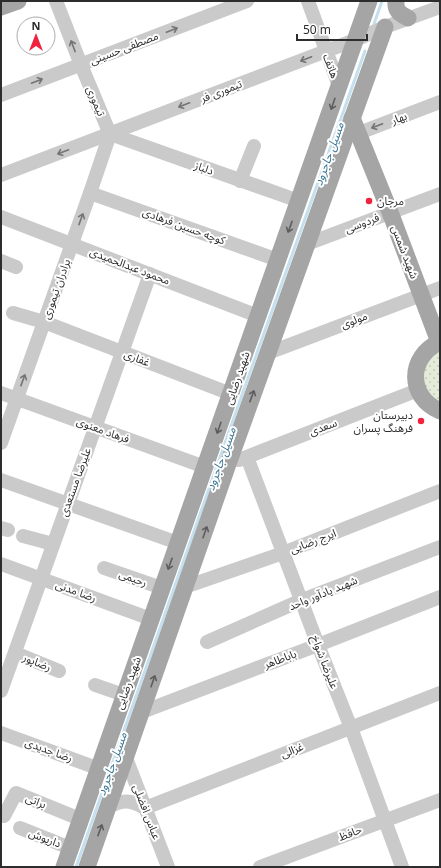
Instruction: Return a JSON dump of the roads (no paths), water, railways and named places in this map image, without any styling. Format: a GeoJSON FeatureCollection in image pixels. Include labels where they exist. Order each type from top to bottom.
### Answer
{"type":"FeatureCollection","features":[{"type":"Feature","properties":{"kind":"main road"},"geometry":{"type":"LineString","coordinates":[[1,7],[18,1]]}},
{"type":"Feature","properties":{"kind":"main road","name":"شهید رضایی"},"geometry":{"type":"LineString","coordinates":[[64,867],[97,768],[231,394],[369,1]]}},
{"type":"Feature","properties":{"kind":"main road"},"geometry":{"type":"LineString","coordinates":[[396,1],[397,11],[401,15],[408,18]]}},
{"type":"Feature","properties":{"kind":"main road","name":"شهید رضایی"},"geometry":{"type":"LineString","coordinates":[[87,867],[228,464],[307,244],[356,126],[385,27]]}},
{"type":"Feature","properties":{"kind":"main road","name":"شهید شمس"},"geometry":{"type":"LineString","coordinates":[[356,126],[440,342]]}},
{"type":"Feature","properties":{"kind":"main road"},"geometry":{"type":"LineString","coordinates":[[440,342],[429,348],[421,357],[416,367],[415,379],[418,390],[424,400],[432,408],[440,411]]}},
{"type":"Feature","properties":{"kind":"street","name":"تیموری"},"geometry":{"type":"LineString","coordinates":[[56,1],[110,134]]}},
{"type":"Feature","properties":{"kind":"street","name":"مصطفی حسینی"},"geometry":{"type":"LineString","coordinates":[[1,95],[247,1]]}},
{"type":"Feature","properties":{"kind":"street","name":"هاتف"},"geometry":{"type":"LineString","coordinates":[[308,1],[339,86]]}},
{"type":"Feature","properties":{"kind":"street","name":"تیموری فر"},"geometry":{"type":"LineString","coordinates":[[1,175],[440,7]]}},
{"type":"Feature","properties":{"kind":"street","name":"بهار"},"geometry":{"type":"LineString","coordinates":[[356,126],[440,102]]}},
{"type":"Feature","properties":{"kind":"street","name":"دلباز"},"geometry":{"type":"LineString","coordinates":[[110,134],[299,201]]}},
{"type":"Feature","properties":{"kind":"street","name":"برادران تیموری"},"geometry":{"type":"LineString","coordinates":[[1,443],[110,134]]}},
{"type":"Feature","properties":{"kind":"street"},"geometry":{"type":"LineString","coordinates":[[240,181],[254,146]]}},
{"type":"Feature","properties":{"kind":"street","name":"کوچه حسین فرهادی"},"geometry":{"type":"LineString","coordinates":[[90,193],[278,260]]}},
{"type":"Feature","properties":{"kind":"street","name":"فردوسی"},"geometry":{"type":"LineString","coordinates":[[307,244],[440,194]]}},
{"type":"Feature","properties":{"kind":"street","name":"محمود عبدالحمیدی"},"geometry":{"type":"LineString","coordinates":[[1,217],[258,316]]}},
{"type":"Feature","properties":{"kind":"street"},"geometry":{"type":"LineString","coordinates":[[1,261],[16,267]]}},
{"type":"Feature","properties":{"kind":"street","name":"علیرضا مستعدی"},"geometry":{"type":"LineString","coordinates":[[1,691],[150,274]]}},
{"type":"Feature","properties":{"kind":"street","name":"مولوی"},"geometry":{"type":"LineString","coordinates":[[268,353],[440,288]]}},
{"type":"Feature","properties":{"kind":"street","name":"غفاری"},"geometry":{"type":"LineString","coordinates":[[13,313],[44,322],[231,394]]}},
{"type":"Feature","properties":{"kind":"street","name":"سعدی"},"geometry":{"type":"LineString","coordinates":[[228,464],[418,390]]}},
{"type":"Feature","properties":{"kind":"street","name":"فرهاد معنوی"},"geometry":{"type":"LineString","coordinates":[[1,393],[205,467]]}},
{"type":"Feature","properties":{"kind":"street","name":"علیرضا شواخ"},"geometry":{"type":"LineString","coordinates":[[247,457],[351,728],[402,867]]}},
{"type":"Feature","properties":{"kind":"street"},"geometry":{"type":"LineString","coordinates":[[1,480],[178,543]]}},
{"type":"Feature","properties":{"kind":"street","name":"ایرج رضایی"},"geometry":{"type":"LineString","coordinates":[[185,588],[283,553],[440,491]]}},
{"type":"Feature","properties":{"kind":"street"},"geometry":{"type":"LineString","coordinates":[[23,536],[53,544]]}},
{"type":"Feature","properties":{"kind":"street","name":"شهید یادآور واحد"},"geometry":{"type":"LineString","coordinates":[[207,642],[302,600],[440,547]]}},
{"type":"Feature","properties":{"kind":"street","name":"رضا مدنی"},"geometry":{"type":"LineString","coordinates":[[1,564],[151,619]]}},
{"type":"Feature","properties":{"kind":"street","name":"رحیمی"},"geometry":{"type":"LineString","coordinates":[[104,568],[162,588]]}},
{"type":"Feature","properties":{"kind":"street","name":"باباطاهر"},"geometry":{"type":"LineString","coordinates":[[142,712],[440,597]]}},
{"type":"Feature","properties":{"kind":"street","name":"رضاپور"},"geometry":{"type":"LineString","coordinates":[[15,653],[59,671]]}},
{"type":"Feature","properties":{"kind":"street"},"geometry":{"type":"LineString","coordinates":[[95,685],[124,695]]}},
{"type":"Feature","properties":{"kind":"street","name":"غزالی"},"geometry":{"type":"LineString","coordinates":[[145,808],[440,693]]}},
{"type":"Feature","properties":{"kind":"street","name":"رضا جدیدی"},"geometry":{"type":"LineString","coordinates":[[1,733],[97,768]]}},
{"type":"Feature","properties":{"kind":"street","name":"عباس افضلی"},"geometry":{"type":"LineString","coordinates":[[126,758],[168,867]]}},
{"type":"Feature","properties":{"kind":"street","name":"براتی"},"geometry":{"type":"LineString","coordinates":[[4,816],[16,793],[80,819]]}},
{"type":"Feature","properties":{"kind":"street","name":"حافظ"},"geometry":{"type":"LineString","coordinates":[[260,867],[440,800]]}},
{"type":"Feature","properties":{"kind":"street"},"geometry":{"type":"LineString","coordinates":[[108,807],[127,801],[136,803],[145,808]]}},
{"type":"Feature","properties":{"kind":"street","name":"داریوش"},"geometry":{"type":"LineString","coordinates":[[20,828],[70,848]]}},
{"type":"Feature","properties":{"kind":"waterway","name":"مسیل جاجرود"},"geometry":{"type":"LineString","coordinates":[[374,24],[382,1]]}},
{"type":"Feature","properties":{"kind":"waterway","name":"مسیل جاجرود"},"geometry":{"type":"LineString","coordinates":[[76,867],[365,51]]}},
{"type":"Feature","properties":{"kind":"place","name":"مرجان"},"geometry":{"type":"Point","coordinates":[369,201]}},
{"type":"Feature","properties":{"kind":"place","name":"دبیرستان فرهنگ پسران"},"geometry":{"type":"Point","coordinates":[421,421]}}]}
